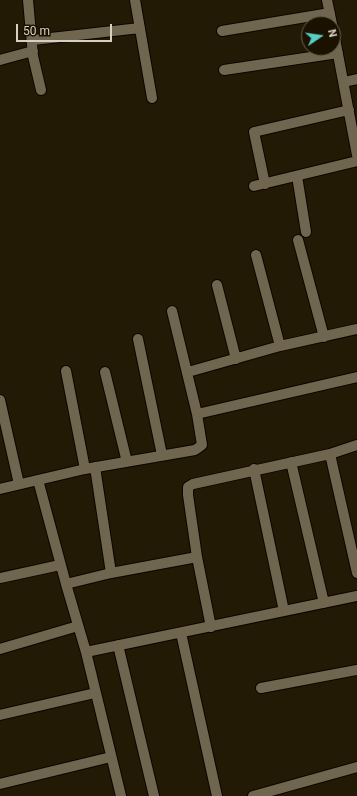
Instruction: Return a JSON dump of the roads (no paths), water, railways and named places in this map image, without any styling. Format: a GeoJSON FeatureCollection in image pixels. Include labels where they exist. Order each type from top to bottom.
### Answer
{"type":"FeatureCollection","features":[{"type":"Feature","properties":{"kind":"street"},"geometry":{"type":"LineString","coordinates":[[28,0],[33,51],[41,90]]}},
{"type":"Feature","properties":{"kind":"street"},"geometry":{"type":"LineString","coordinates":[[135,0],[152,98]]}},
{"type":"Feature","properties":{"kind":"street"},"geometry":{"type":"LineString","coordinates":[[327,0],[331,16]]}},
{"type":"Feature","properties":{"kind":"street"},"geometry":{"type":"LineString","coordinates":[[222,30],[330,13]]}},
{"type":"Feature","properties":{"kind":"street"},"geometry":{"type":"LineString","coordinates":[[33,40],[140,28]]}},
{"type":"Feature","properties":{"kind":"street"},"geometry":{"type":"LineString","coordinates":[[0,60],[33,51]]}},
{"type":"Feature","properties":{"kind":"street"},"geometry":{"type":"LineString","coordinates":[[224,70],[318,56]]}},
{"type":"Feature","properties":{"kind":"street"},"geometry":{"type":"LineString","coordinates":[[339,56],[357,155]]}},
{"type":"Feature","properties":{"kind":"street"},"geometry":{"type":"LineString","coordinates":[[344,82],[357,79]]}},
{"type":"Feature","properties":{"kind":"street"},"geometry":{"type":"LineString","coordinates":[[265,184],[254,132],[349,110]]}},
{"type":"Feature","properties":{"kind":"street"},"geometry":{"type":"LineString","coordinates":[[254,186],[357,161]]}},
{"type":"Feature","properties":{"kind":"street"},"geometry":{"type":"LineString","coordinates":[[297,176],[302,236],[324,337]]}},
{"type":"Feature","properties":{"kind":"street"},"geometry":{"type":"LineString","coordinates":[[256,255],[280,346]]}},
{"type":"Feature","properties":{"kind":"street"},"geometry":{"type":"LineString","coordinates":[[217,285],[236,359]]}},
{"type":"Feature","properties":{"kind":"street"},"geometry":{"type":"LineString","coordinates":[[0,489],[85,469],[194,450],[202,444],[188,372],[172,311]]}},
{"type":"Feature","properties":{"kind":"street"},"geometry":{"type":"LineString","coordinates":[[188,372],[280,346],[357,329]]}},
{"type":"Feature","properties":{"kind":"street"},"geometry":{"type":"LineString","coordinates":[[138,339],[162,455]]}},
{"type":"Feature","properties":{"kind":"street"},"geometry":{"type":"LineString","coordinates":[[66,371],[85,469]]}},
{"type":"Feature","properties":{"kind":"street"},"geometry":{"type":"LineString","coordinates":[[105,372],[127,462]]}},
{"type":"Feature","properties":{"kind":"street"},"geometry":{"type":"LineString","coordinates":[[197,414],[357,377]]}},
{"type":"Feature","properties":{"kind":"street"},"geometry":{"type":"LineString","coordinates":[[0,400],[19,484]]}},
{"type":"Feature","properties":{"kind":"street"},"geometry":{"type":"LineString","coordinates":[[211,627],[197,557],[188,487],[193,484],[254,469],[330,454],[357,445]]}},
{"type":"Feature","properties":{"kind":"street"},"geometry":{"type":"LineString","coordinates":[[330,454],[357,573]]}},
{"type":"Feature","properties":{"kind":"street"},"geometry":{"type":"LineString","coordinates":[[291,462],[324,603]]}},
{"type":"Feature","properties":{"kind":"street"},"geometry":{"type":"LineString","coordinates":[[95,467],[111,573]]}},
{"type":"Feature","properties":{"kind":"street"},"geometry":{"type":"LineString","coordinates":[[254,469],[284,611]]}},
{"type":"Feature","properties":{"kind":"street"},"geometry":{"type":"LineString","coordinates":[[38,480],[60,565],[86,652],[121,796]]}},
{"type":"Feature","properties":{"kind":"street"},"geometry":{"type":"LineString","coordinates":[[66,584],[111,573],[197,557]]}},
{"type":"Feature","properties":{"kind":"street"},"geometry":{"type":"LineString","coordinates":[[0,578],[60,565]]}},
{"type":"Feature","properties":{"kind":"street"},"geometry":{"type":"LineString","coordinates":[[86,652],[357,596]]}},
{"type":"Feature","properties":{"kind":"street"},"geometry":{"type":"LineString","coordinates":[[0,649],[78,626]]}},
{"type":"Feature","properties":{"kind":"street"},"geometry":{"type":"LineString","coordinates":[[181,633],[217,796]]}},
{"type":"Feature","properties":{"kind":"street"},"geometry":{"type":"LineString","coordinates":[[118,645],[154,796]]}},
{"type":"Feature","properties":{"kind":"street"},"geometry":{"type":"LineString","coordinates":[[261,688],[357,670]]}},
{"type":"Feature","properties":{"kind":"street"},"geometry":{"type":"LineString","coordinates":[[0,715],[95,693]]}},
{"type":"Feature","properties":{"kind":"street"},"geometry":{"type":"LineString","coordinates":[[0,784],[111,757]]}},
{"type":"Feature","properties":{"kind":"street"},"geometry":{"type":"LineString","coordinates":[[253,796],[357,767]]}}]}
